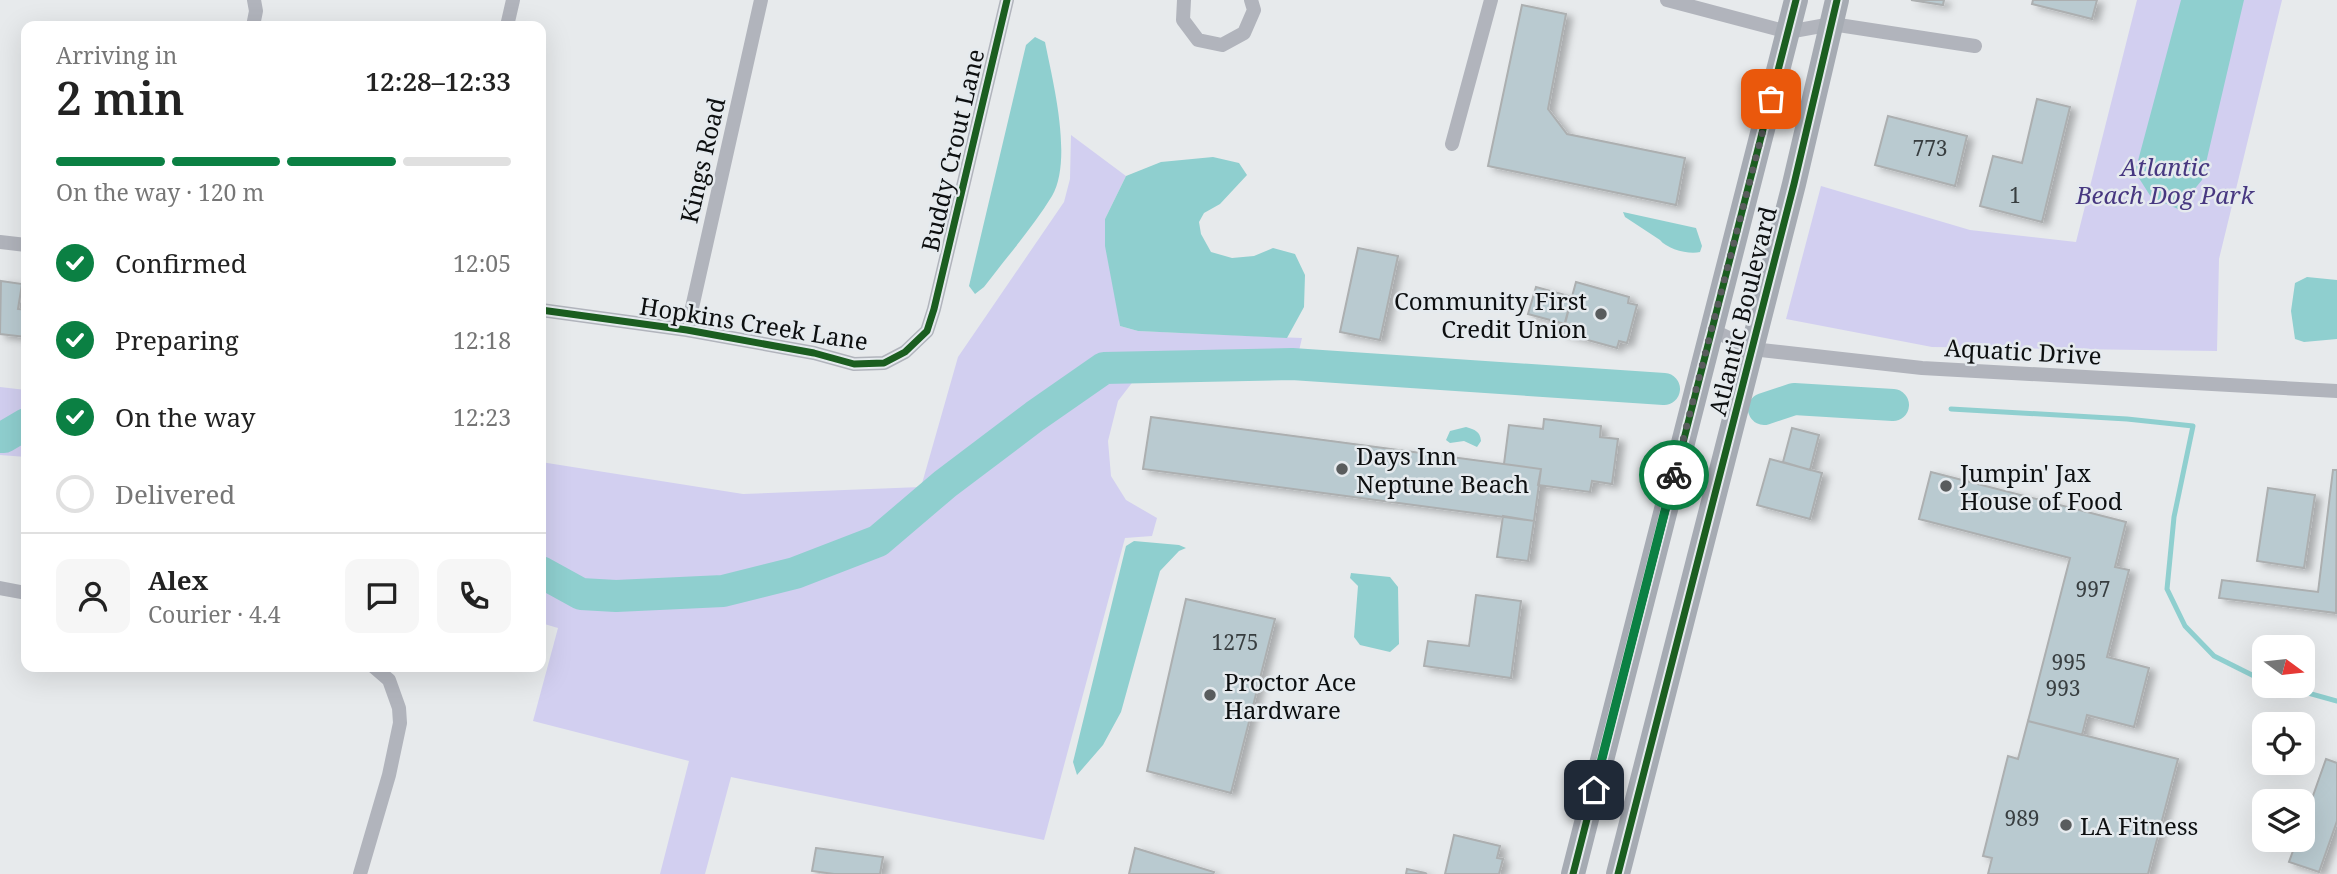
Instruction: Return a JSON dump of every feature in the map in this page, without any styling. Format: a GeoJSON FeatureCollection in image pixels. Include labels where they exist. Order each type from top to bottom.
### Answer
{"type":"FeatureCollection","features":[{"type":"Feature","properties":{"kind":"highway","name":"Atlantic Boulevard"},"geometry":{"type":"LineString","coordinates":[[1573,874],[1796,0]]}},
{"type":"Feature","properties":{"kind":"highway","name":"Atlantic Boulevard"},"geometry":{"type":"LineString","coordinates":[[1618,874],[1835,12]]}},
{"type":"Feature","properties":{"kind":"street"},"geometry":{"type":"LineString","coordinates":[[254,0],[254,21]]}},
{"type":"Feature","properties":{"kind":"street"},"geometry":{"type":"LineString","coordinates":[[508,21],[513,0]]}},
{"type":"Feature","properties":{"kind":"street","name":"Kings Road"},"geometry":{"type":"LineString","coordinates":[[687,330],[761,0]]}},
{"type":"Feature","properties":{"kind":"street","name":"Buddy Crout Lane"},"geometry":{"type":"LineString","coordinates":[[934,309],[1007,0]]}},
{"type":"Feature","properties":{"kind":"street"},"geometry":{"type":"LineString","coordinates":[[1184,0],[1183,20],[1198,40],[1222,45],[1244,33],[1254,10],[1251,0]]}},
{"type":"Feature","properties":{"kind":"street"},"geometry":{"type":"LineString","coordinates":[[1452,144],[1490,0]]}},
{"type":"Feature","properties":{"kind":"street"},"geometry":{"type":"LineString","coordinates":[[1667,0],[1788,32],[1835,12],[1975,46]]}},
{"type":"Feature","properties":{"kind":"street"},"geometry":{"type":"LineString","coordinates":[[0,242],[21,244]]}},
{"type":"Feature","properties":{"kind":"street","name":"Hopkins Creek Lane"},"geometry":{"type":"LineString","coordinates":[[546,311],[687,330],[814,353],[854,364],[884,363],[905,352],[927,331],[934,309]]}},
{"type":"Feature","properties":{"kind":"street","name":"Aquatic Drive"},"geometry":{"type":"LineString","coordinates":[[1712,330],[1752,349],[1922,368],[2337,391]]}},
{"type":"Feature","properties":{"kind":"street"},"geometry":{"type":"LineString","coordinates":[[0,588],[21,592]]}},
{"type":"Feature","properties":{"kind":"street"},"geometry":{"type":"LineString","coordinates":[[360,874],[389,775],[400,723],[399,708],[389,680],[380,672]]}},
{"type":"Feature","properties":{"kind":"green space","name":"Atlantic Beach Dog Park"},"geometry":{"type":"Polygon","coordinates":[[[2137,0],[2282,0],[2219,259],[2217,351],[1932,347],[1786,319],[1821,186],[1970,230],[2076,242],[2137,0]]]}},
{"type":"Feature","properties":{"kind":"green space"},"geometry":{"type":"Polygon","coordinates":[[[1071,135],[1126,176],[1105,219],[1120,326],[1138,331],[1302,338],[1294,372],[1138,375],[1118,401],[1108,441],[1111,476],[1126,500],[1157,518],[1152,536],[1125,538],[1044,840],[731,777],[705,874],[660,874],[689,761],[533,721],[558,628],[546,624],[546,463],[743,494],[921,487],[958,357],[1064,202],[1070,179],[1071,135]]]}},
{"type":"Feature","properties":{"kind":"green space"},"geometry":{"type":"Polygon","coordinates":[[[0,387],[21,389],[21,457],[0,455],[0,387]]]}},
{"type":"Feature","properties":{"kind":"water"},"geometry":{"type":"Polygon","coordinates":[[[2181,0],[2244,0],[2202,180],[2178,209],[2151,197],[2135,172],[2181,0]]]}},
{"type":"Feature","properties":{"kind":"water"},"geometry":{"type":"Polygon","coordinates":[[[1035,37],[1045,42],[1056,99],[1061,142],[1058,181],[1052,196],[1036,219],[984,287],[975,294],[969,286],[1026,45],[1035,37]]]}},
{"type":"Feature","properties":{"kind":"water"},"geometry":{"type":"Polygon","coordinates":[[[1213,157],[1239,163],[1247,175],[1220,204],[1204,213],[1199,222],[1201,234],[1211,252],[1232,258],[1254,256],[1273,248],[1295,254],[1305,275],[1304,307],[1287,338],[1138,331],[1120,326],[1105,246],[1105,219],[1126,176],[1161,162],[1213,157]]]}},
{"type":"Feature","properties":{"kind":"water"},"geometry":{"type":"Polygon","coordinates":[[[1623,212],[1696,228],[1702,246],[1700,252],[1673,249],[1625,217],[1623,212]]]}},
{"type":"Feature","properties":{"kind":"water"},"geometry":{"type":"Polygon","coordinates":[[[2307,277],[2337,280],[2337,339],[2304,342],[2295,339],[2291,311],[2295,283],[2307,277]]]}},
{"type":"Feature","properties":{"kind":"water"},"geometry":{"type":"Polygon","coordinates":[[[1466,427],[1480,435],[1481,441],[1477,447],[1464,441],[1450,443],[1446,440],[1450,431],[1466,427]]]}},
{"type":"Feature","properties":{"kind":"water"},"geometry":{"type":"Polygon","coordinates":[[[1134,541],[1186,548],[1179,551],[1160,571],[1121,712],[1103,745],[1077,775],[1073,762],[1126,546],[1134,541]]]}},
{"type":"Feature","properties":{"kind":"water"},"geometry":{"type":"Polygon","coordinates":[[[1351,573],[1390,577],[1398,587],[1399,644],[1390,652],[1360,645],[1354,637],[1358,586],[1350,578],[1351,573]]]}},
{"type":"Feature","properties":{"kind":"building"},"geometry":{"type":"Polygon","coordinates":[[[1911,0],[1944,0],[1943,5],[1911,0]]]}},
{"type":"Feature","properties":{"kind":"building"},"geometry":{"type":"Polygon","coordinates":[[[2033,0],[2097,0],[2092,19],[2032,4],[2033,0]]]}},
{"type":"Feature","properties":{"kind":"building"},"geometry":{"type":"Polygon","coordinates":[[[1522,5],[1566,14],[1548,109],[1567,134],[1685,158],[1676,205],[1488,166],[1522,5]]]}},
{"type":"Feature","properties":{"kind":"building"},"geometry":{"type":"Polygon","coordinates":[[[2037,99],[2070,107],[2042,222],[1980,206],[1993,156],[2022,163],[2037,99]]]}},
{"type":"Feature","properties":{"kind":"building"},"geometry":{"type":"Polygon","coordinates":[[[1888,116],[1967,136],[1955,186],[1875,165],[1888,116]]]}},
{"type":"Feature","properties":{"kind":"building"},"geometry":{"type":"Polygon","coordinates":[[[1358,248],[1398,256],[1380,340],[1340,332],[1358,248]]]}},
{"type":"Feature","properties":{"kind":"building"},"geometry":{"type":"Polygon","coordinates":[[[1,281],[21,284],[18,309],[21,309],[21,336],[0,334],[1,281]]]}},
{"type":"Feature","properties":{"kind":"building","name":"Community First Credit Union"},"geometry":{"type":"Polygon","coordinates":[[[1576,282],[1629,297],[1628,303],[1637,305],[1627,343],[1619,341],[1617,348],[1562,333],[1576,282]]]}},
{"type":"Feature","properties":{"kind":"building"},"geometry":{"type":"Polygon","coordinates":[[[1536,287],[1572,297],[1565,324],[1528,314],[1536,287]]]}},
{"type":"Feature","properties":{"kind":"building","name":"Days Inn Neptune Beach"},"geometry":{"type":"Polygon","coordinates":[[[1151,417],[1541,469],[1534,521],[1143,469],[1151,417]]]}},
{"type":"Feature","properties":{"kind":"building"},"geometry":{"type":"Polygon","coordinates":[[[1544,419],[1601,426],[1600,437],[1618,439],[1612,484],[1592,481],[1590,492],[1538,485],[1541,469],[1504,464],[1509,425],[1543,429],[1544,419]]]}},
{"type":"Feature","properties":{"kind":"building"},"geometry":{"type":"Polygon","coordinates":[[[1792,428],[1819,435],[1810,470],[1783,462],[1792,428]]]}},
{"type":"Feature","properties":{"kind":"building"},"geometry":{"type":"Polygon","coordinates":[[[1770,459],[1822,473],[1810,519],[1757,505],[1770,459]]]}},
{"type":"Feature","properties":{"kind":"building"},"geometry":{"type":"Polygon","coordinates":[[[2333,470],[2337,470],[2336,613],[2219,598],[2222,580],[2318,592],[2333,470]]]}},
{"type":"Feature","properties":{"kind":"building"},"geometry":{"type":"Polygon","coordinates":[[[1931,472],[2126,522],[2115,567],[2129,570],[2107,657],[2149,668],[2134,727],[2087,715],[2082,735],[2028,721],[2070,558],[1919,519],[1931,472]]]}},
{"type":"Feature","properties":{"kind":"building"},"geometry":{"type":"Polygon","coordinates":[[[2268,488],[2315,495],[2304,568],[2257,561],[2268,488]]]}},
{"type":"Feature","properties":{"kind":"building"},"geometry":{"type":"Polygon","coordinates":[[[1503,516],[1534,521],[1528,561],[1497,557],[1503,516]]]}},
{"type":"Feature","properties":{"kind":"building"},"geometry":{"type":"Polygon","coordinates":[[[1476,595],[1521,601],[1511,678],[1424,666],[1428,641],[1469,646],[1476,595]]]}},
{"type":"Feature","properties":{"kind":"building","name":"Proctor Ace Hardware"},"geometry":{"type":"Polygon","coordinates":[[[1186,599],[1275,619],[1231,793],[1147,771],[1186,599]]]}},
{"type":"Feature","properties":{"kind":"building"},"geometry":{"type":"Polygon","coordinates":[[[2028,721],[2178,759],[2148,874],[1988,874],[1992,858],[1983,856],[2008,756],[2018,759],[2028,721]]]}},
{"type":"Feature","properties":{"kind":"building"},"geometry":{"type":"Polygon","coordinates":[[[2326,759],[2337,763],[2337,821],[2319,872],[2289,862],[2293,852],[2315,852],[2315,790],[2326,759]]]}},
{"type":"Feature","properties":{"kind":"building"},"geometry":{"type":"Polygon","coordinates":[[[1454,835],[1500,846],[1497,858],[1503,859],[1499,874],[1445,874],[1454,835]]]}},
{"type":"Feature","properties":{"kind":"building"},"geometry":{"type":"Polygon","coordinates":[[[816,848],[883,857],[880,874],[812,871],[816,848]]]}},
{"type":"Feature","properties":{"kind":"building"},"geometry":{"type":"Polygon","coordinates":[[[1135,848],[1214,872],[1129,874],[1135,848]]]}},
{"type":"Feature","properties":{"kind":"building"},"geometry":{"type":"Polygon","coordinates":[[[1407,869],[1425,873],[1427,874],[1406,874],[1407,869]]]}},
{"type":"Feature","properties":{"kind":"waterway"},"geometry":{"type":"LineString","coordinates":[[546,575],[581,594],[616,596],[723,591],[795,573],[878,541],[945,484],[1104,368],[1292,364],[1664,389]]}},
{"type":"Feature","properties":{"kind":"waterway"},"geometry":{"type":"LineString","coordinates":[[1764,409],[1794,399],[1893,405]]}},
{"type":"Feature","properties":{"kind":"waterway"},"geometry":{"type":"LineString","coordinates":[[1951,409],[2127,419],[2193,426],[2174,517],[2167,589],[2185,626],[2214,656],[2252,675]]}},
{"type":"Feature","properties":{"kind":"waterway"},"geometry":{"type":"LineString","coordinates":[[0,437],[21,427]]}},
{"type":"Feature","properties":{"kind":"waterway"},"geometry":{"type":"LineString","coordinates":[[2315,695],[2337,701]]}},
{"type":"Feature","properties":{"kind":"cycle path"},"geometry":{"type":"LineString","coordinates":[[546,311],[687,330],[814,353],[854,364],[884,363],[905,352],[927,331],[934,309],[1007,0]]}},
{"type":"Feature","properties":{"kind":"cycle path"},"geometry":{"type":"LineString","coordinates":[[1573,874],[1796,0]]}},
{"type":"Feature","properties":{"kind":"cycle path"},"geometry":{"type":"LineString","coordinates":[[1618,874],[1794,184],[1837,0]]}},
{"type":"Feature","properties":{"kind":"way so far"},"geometry":{"type":"LineString","coordinates":[[1674,475],[1771,99]]}},
{"type":"Feature","properties":{"kind":"place","name":"Community First Credit Union"},"geometry":{"type":"Point","coordinates":[1601,314]}},
{"type":"Feature","properties":{"kind":"place","name":"Days Inn Neptune Beach"},"geometry":{"type":"Point","coordinates":[1342,469]}},
{"type":"Feature","properties":{"kind":"place","name":"Jumpin' Jax House of Food"},"geometry":{"type":"Point","coordinates":[1946,486]}},
{"type":"Feature","properties":{"kind":"place","name":"Proctor Ace Hardware"},"geometry":{"type":"Point","coordinates":[1210,695]}},
{"type":"Feature","properties":{"kind":"place","name":"LA Fitness"},"geometry":{"type":"Point","coordinates":[2066,825]}},
{"type":"Feature","properties":{"kind":"route"},"geometry":{"type":"LineString","coordinates":[[1594,790],[1674,475]]}}]}
